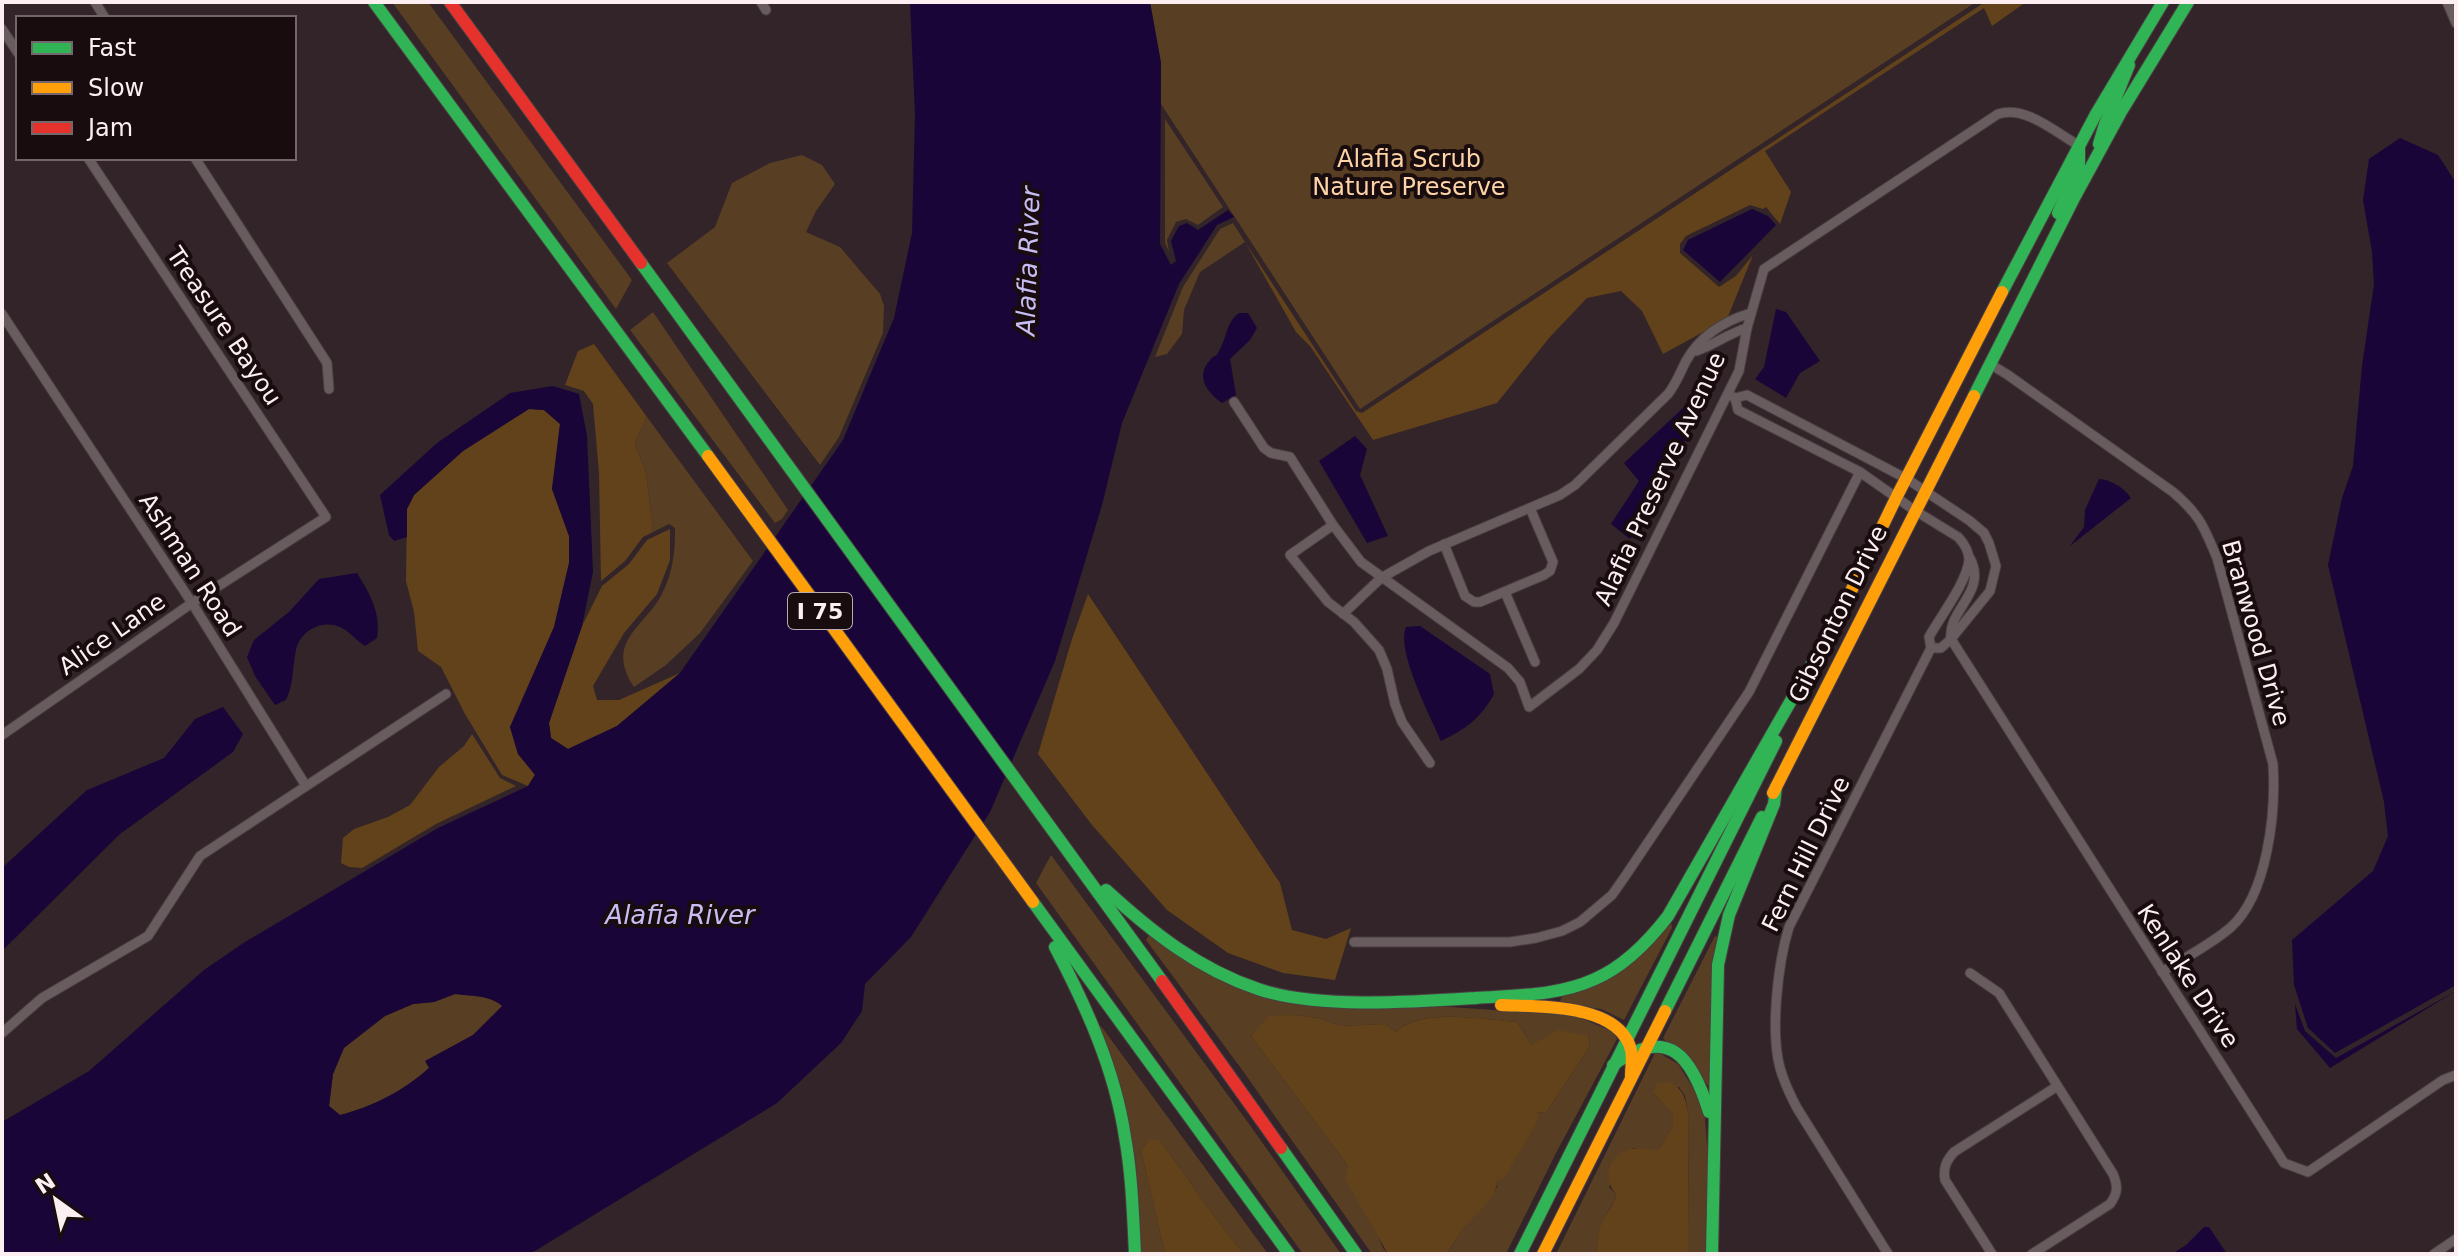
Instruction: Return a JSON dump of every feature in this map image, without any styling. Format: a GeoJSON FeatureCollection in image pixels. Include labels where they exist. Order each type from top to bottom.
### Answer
{"type":"FeatureCollection","features":[{"type":"Feature","properties":{"kind":"main road","name":"I 75"},"geometry":{"type":"LineString","coordinates":[[374,2],[1289,1254]]}},
{"type":"Feature","properties":{"kind":"main road","name":"I 75"},"geometry":{"type":"LineString","coordinates":[[450,2],[1081,867],[1356,1254]]}},
{"type":"Feature","properties":{"kind":"main road","name":"Gibsonton Drive"},"geometry":{"type":"LineString","coordinates":[[1520,1254],[1897,496],[2078,145],[2163,2]]}},
{"type":"Feature","properties":{"kind":"main road","name":"Gibsonton Drive"},"geometry":{"type":"LineString","coordinates":[[1543,1254],[2037,269],[2097,155],[2188,2]]}},
{"type":"Feature","properties":{"kind":"main road"},"geometry":{"type":"LineString","coordinates":[[2097,155],[2102,127],[2123,88],[2134,49]]}},
{"type":"Feature","properties":{"kind":"main road"},"geometry":{"type":"LineString","coordinates":[[2037,269],[2048,232],[2079,166],[2078,145]]}},
{"type":"Feature","properties":{"kind":"main road"},"geometry":{"type":"LineString","coordinates":[[1081,867],[1141,922],[1185,956],[1261,991],[1308,1000],[1447,1000],[1548,993],[1577,986],[1618,967],[1646,943],[1668,916],[1841,613]]}},
{"type":"Feature","properties":{"kind":"main road"},"geometry":{"type":"LineString","coordinates":[[1712,1254],[1718,965],[1729,915],[1774,804],[1776,787]]}},
{"type":"Feature","properties":{"kind":"main road"},"geometry":{"type":"LineString","coordinates":[[1033,904],[1082,998],[1113,1083],[1125,1134],[1132,1186],[1135,1254]]}},
{"type":"Feature","properties":{"kind":"main road"},"geometry":{"type":"LineString","coordinates":[[1447,1000],[1584,1012],[1607,1019],[1627,1036],[1634,1051],[1631,1076]]}},
{"type":"Feature","properties":{"kind":"main road"},"geometry":{"type":"LineString","coordinates":[[1613,1065],[1647,1046],[1664,1048],[1676,1054],[1693,1074],[1705,1098],[1713,1125]]}},
{"type":"Feature","properties":{"kind":"street"},"geometry":{"type":"LineString","coordinates":[[2447,2],[2456,23]]}},
{"type":"Feature","properties":{"kind":"street"},"geometry":{"type":"LineString","coordinates":[[2,29],[16,50]]}},
{"type":"Feature","properties":{"kind":"street","name":"Alafia Preserve Avenue"},"geometry":{"type":"LineString","coordinates":[[1381,578],[1502,662],[1520,682],[1529,707],[1579,669],[1597,650],[1614,623],[1732,396],[1764,269],[1998,114],[2009,111],[2022,113],[2078,145]]}},
{"type":"Feature","properties":{"kind":"street","name":"Treasure Bayou"},"geometry":{"type":"LineString","coordinates":[[89,160],[326,517]]}},
{"type":"Feature","properties":{"kind":"street"},"geometry":{"type":"LineString","coordinates":[[196,160],[327,363],[329,389]]}},
{"type":"Feature","properties":{"kind":"street"},"geometry":{"type":"LineString","coordinates":[[1343,614],[1381,578],[1444,544],[1560,495],[1589,473],[1668,394],[1708,333],[1732,318],[1751,313]]}},
{"type":"Feature","properties":{"kind":"street","name":"Ashman Road"},"geometry":{"type":"LineString","coordinates":[[2,314],[192,603],[306,786]]}},
{"type":"Feature","properties":{"kind":"street"},"geometry":{"type":"LineString","coordinates":[[1693,352],[1747,328]]}},
{"type":"Feature","properties":{"kind":"street","name":"Branwood Drive"},"geometry":{"type":"LineString","coordinates":[[1990,364],[2193,509],[2205,528],[2221,573],[2273,764],[2275,798],[2262,870],[2249,906],[2230,928],[2162,972]]}},
{"type":"Feature","properties":{"kind":"street"},"geometry":{"type":"LineString","coordinates":[[1931,648],[1941,648],[1951,639],[1990,591],[1996,566],[1984,533],[1907,479],[1747,395],[1732,396],[1738,410],[1860,472],[1958,537],[1975,567],[1974,583],[1951,628],[1951,639]]}},
{"type":"Feature","properties":{"kind":"street"},"geometry":{"type":"LineString","coordinates":[[1234,402],[1264,448],[1290,457],[1333,525],[1361,562],[1381,578]]}},
{"type":"Feature","properties":{"kind":"street","name":"Gibsonton Drive"},"geometry":{"type":"LineString","coordinates":[[1354,942],[1510,942],[1562,931],[1597,910],[1624,878],[1749,692],[1860,472]]}},
{"type":"Feature","properties":{"kind":"street"},"geometry":{"type":"LineString","coordinates":[[1444,544],[1468,600],[1480,602],[1505,592],[1544,575],[1552,567],[1550,552],[1530,508]]}},
{"type":"Feature","properties":{"kind":"street","name":"Alice Lane"},"geometry":{"type":"LineString","coordinates":[[2,735],[192,603],[326,517]]}},
{"type":"Feature","properties":{"kind":"street"},"geometry":{"type":"LineString","coordinates":[[1333,525],[1290,555],[1328,602],[1363,631],[1379,650],[1402,722],[1430,763]]}},
{"type":"Feature","properties":{"kind":"street","name":"Fern Hill Drive"},"geometry":{"type":"LineString","coordinates":[[1888,1254],[1786,1087],[1776,1044],[1778,977],[1789,927],[1931,648],[1929,637],[1966,571],[1969,557]]}},
{"type":"Feature","properties":{"kind":"street"},"geometry":{"type":"LineString","coordinates":[[1505,592],[1535,662]]}},
{"type":"Feature","properties":{"kind":"street","name":"Kenlake Drive"},"geometry":{"type":"LineString","coordinates":[[1951,639],[2284,1163],[2308,1172],[2443,1080],[2456,1075]]}},
{"type":"Feature","properties":{"kind":"street"},"geometry":{"type":"LineString","coordinates":[[2,1033],[42,998],[148,936],[200,856],[446,694]]}},
{"type":"Feature","properties":{"kind":"street"},"geometry":{"type":"LineString","coordinates":[[1970,973],[1999,993],[2117,1185],[2117,1195],[2110,1204],[2032,1254]]}},
{"type":"Feature","properties":{"kind":"street"},"geometry":{"type":"LineString","coordinates":[[1992,1254],[1945,1180],[1944,1169],[1954,1152],[2056,1087]]}},
{"type":"Feature","properties":{"kind":"street"},"geometry":{"type":"LineString","coordinates":[[2434,1254],[2456,1239]]}},
{"type":"Feature","properties":{"kind":"green space"},"geometry":{"type":"Polygon","coordinates":[[[392,2],[428,2],[632,280],[616,309],[392,2]]]}},
{"type":"Feature","properties":{"kind":"green space","name":"Alafia Scrub Nature Preserve"},"geometry":{"type":"Polygon","coordinates":[[[1150,2],[1976,2],[1360,409],[1161,104],[1161,63],[1150,2]]]}},
{"type":"Feature","properties":{"kind":"green space"},"geometry":{"type":"Polygon","coordinates":[[[1165,119],[1223,207],[1198,225],[1186,219],[1176,222],[1167,240],[1169,252],[1165,243],[1165,119]]]}},
{"type":"Feature","properties":{"kind":"green space"},"geometry":{"type":"Polygon","coordinates":[[[802,155],[822,165],[835,184],[806,232],[840,247],[880,294],[884,306],[883,333],[839,437],[820,465],[667,263],[715,227],[732,183],[770,163],[802,155]]]}},
{"type":"Feature","properties":{"kind":"green space"},"geometry":{"type":"Polygon","coordinates":[[[1233,223],[1245,242],[1200,272],[1184,310],[1182,334],[1167,354],[1155,357],[1183,287],[1220,229],[1233,223]]]}},
{"type":"Feature","properties":{"kind":"green space"},"geometry":{"type":"Polygon","coordinates":[[[653,312],[788,510],[782,519],[775,523],[630,330],[653,312]]]}},
{"type":"Feature","properties":{"kind":"green space"},"geometry":{"type":"Polygon","coordinates":[[[647,417],[753,561],[700,633],[666,665],[634,687],[623,658],[625,647],[666,586],[675,546],[675,528],[669,524],[653,532],[646,473],[635,443],[647,417]]]}},
{"type":"Feature","properties":{"kind":"green space"},"geometry":{"type":"Polygon","coordinates":[[[1051,855],[1341,1254],[1303,1254],[1036,883],[1051,855]]]}},
{"type":"Feature","properties":{"kind":"green space"},"geometry":{"type":"Polygon","coordinates":[[[1671,922],[1672,928],[1624,1020],[1601,1009],[1560,1003],[1561,998],[1671,922]]]}},
{"type":"Feature","properties":{"kind":"green space"},"geometry":{"type":"Polygon","coordinates":[[[1149,935],[1247,988],[1573,1015],[1614,1032],[1617,1039],[1506,1254],[1447,1254],[1497,1187],[1498,1180],[1537,1112],[1546,1113],[1590,1046],[1588,1036],[1532,1045],[1517,1022],[1437,1017],[1407,1024],[1396,1032],[1385,1024],[1341,1026],[1319,1018],[1293,1015],[1251,1036],[1348,1166],[1388,1254],[1372,1254],[1146,940],[1149,935]]]}},
{"type":"Feature","properties":{"kind":"green space"},"geometry":{"type":"Polygon","coordinates":[[[1717,937],[1712,1090],[1663,1038],[1717,937]]]}},
{"type":"Feature","properties":{"kind":"green space"},"geometry":{"type":"Polygon","coordinates":[[[455,994],[483,997],[501,1003],[503,1007],[473,1035],[426,1061],[429,1068],[399,1090],[340,1115],[329,1106],[333,1074],[343,1048],[385,1016],[413,1004],[434,1002],[455,994]]]}},
{"type":"Feature","properties":{"kind":"green space"},"geometry":{"type":"Polygon","coordinates":[[[1101,1026],[1268,1254],[1244,1254],[1160,1140],[1149,1140],[1141,1150],[1165,1254],[1137,1254],[1136,1209],[1098,1029],[1101,1026]]]}},
{"type":"Feature","properties":{"kind":"green space"},"geometry":{"type":"Polygon","coordinates":[[[1656,1051],[1678,1064],[1700,1099],[1705,1118],[1709,1254],[1689,1254],[1688,1112],[1685,1096],[1679,1087],[1653,1093],[1673,1114],[1673,1126],[1659,1149],[1648,1151],[1633,1148],[1609,1187],[1616,1194],[1600,1226],[1595,1254],[1556,1254],[1656,1051]]]}},
{"type":"Feature","properties":{"kind":"shaded area"},"geometry":{"type":"Polygon","coordinates":[[[1985,2],[2026,2],[1992,26],[1984,8],[1765,151],[1791,192],[1780,224],[1766,207],[1750,205],[1686,236],[1680,244],[1680,253],[1719,287],[1736,276],[1753,255],[1727,319],[1663,354],[1642,311],[1621,291],[1587,298],[1549,338],[1497,403],[1373,440],[1310,346],[1296,332],[1245,242],[1356,411],[1362,413],[1985,2]]]}},
{"type":"Feature","properties":{"kind":"shaded area"},"geometry":{"type":"Polygon","coordinates":[[[594,344],[647,417],[635,443],[646,473],[653,532],[643,537],[625,561],[601,581],[599,473],[593,404],[584,391],[565,385],[578,351],[594,344]]]}},
{"type":"Feature","properties":{"kind":"shaded area"},"geometry":{"type":"Polygon","coordinates":[[[529,409],[544,410],[560,424],[552,489],[569,536],[569,563],[554,627],[510,727],[518,754],[535,774],[528,786],[502,775],[441,667],[418,651],[414,612],[406,581],[407,509],[414,495],[463,451],[529,409]]]}},
{"type":"Feature","properties":{"kind":"shaded area"},"geometry":{"type":"Polygon","coordinates":[[[670,529],[670,560],[657,594],[624,633],[593,686],[597,700],[619,700],[680,673],[617,726],[568,749],[551,738],[549,723],[582,626],[602,586],[629,564],[647,540],[670,529]]]}},
{"type":"Feature","properties":{"kind":"shaded area"},"geometry":{"type":"Polygon","coordinates":[[[1088,594],[1280,883],[1292,930],[1326,939],[1351,928],[1335,980],[1283,973],[1228,953],[1167,910],[1092,825],[1038,754],[1088,594]]]}},
{"type":"Feature","properties":{"kind":"shaded area"},"geometry":{"type":"Polygon","coordinates":[[[472,734],[500,778],[516,786],[436,824],[362,868],[341,863],[343,838],[354,829],[410,805],[439,767],[464,746],[472,734]]]}},
{"type":"Feature","properties":{"kind":"shaded area"},"geometry":{"type":"Polygon","coordinates":[[[1269,1016],[1319,1018],[1341,1026],[1385,1024],[1396,1032],[1407,1024],[1437,1017],[1517,1022],[1532,1045],[1558,1030],[1588,1036],[1590,1046],[1546,1113],[1537,1112],[1539,1119],[1504,1178],[1498,1180],[1488,1201],[1447,1254],[1388,1254],[1345,1179],[1348,1166],[1251,1036],[1269,1016]]]}},
{"type":"Feature","properties":{"kind":"shaded area"},"geometry":{"type":"Polygon","coordinates":[[[1669,1082],[1683,1094],[1688,1112],[1689,1254],[1595,1254],[1600,1226],[1616,1194],[1608,1173],[1613,1161],[1624,1151],[1659,1149],[1673,1126],[1673,1114],[1653,1093],[1657,1083],[1669,1082]]]}},
{"type":"Feature","properties":{"kind":"shaded area"},"geometry":{"type":"Polygon","coordinates":[[[1149,1140],[1160,1140],[1244,1254],[1165,1254],[1141,1150],[1149,1140]]]}},
{"type":"Feature","properties":{"kind":"water","name":"Alafia River"},"geometry":{"type":"Polygon","coordinates":[[[910,2],[1150,2],[1161,63],[1160,244],[1171,265],[1176,261],[1171,241],[1179,226],[1187,223],[1198,230],[1228,210],[1234,217],[1217,225],[1179,284],[1122,423],[1102,505],[1055,661],[990,812],[911,937],[865,984],[862,1011],[841,1043],[777,1103],[530,1254],[2,1254],[2,1122],[89,1071],[204,970],[245,942],[438,828],[528,786],[535,775],[518,754],[510,727],[554,627],[569,563],[569,536],[552,489],[560,424],[544,410],[529,409],[463,451],[414,495],[407,509],[407,537],[394,541],[389,535],[380,495],[437,443],[510,393],[553,386],[579,394],[587,436],[593,572],[582,626],[549,723],[551,738],[568,749],[617,726],[680,673],[843,440],[894,318],[912,233],[915,115],[910,2]],[[455,994],[434,1002],[413,1004],[385,1016],[344,1048],[333,1074],[329,1106],[340,1115],[399,1090],[429,1068],[425,1061],[473,1035],[502,1006],[486,998],[455,994]]]}},
{"type":"Feature","properties":{"kind":"water"},"geometry":{"type":"Polygon","coordinates":[[[2400,138],[2438,155],[2456,183],[2456,985],[2335,1053],[2308,1028],[2294,985],[2292,940],[2373,871],[2388,836],[2384,802],[2328,565],[2342,498],[2353,466],[2362,366],[2374,284],[2363,200],[2369,159],[2400,138]]]}},
{"type":"Feature","properties":{"kind":"water"},"geometry":{"type":"Polygon","coordinates":[[[1752,209],[1768,216],[1776,225],[1720,282],[1683,250],[1688,240],[1752,209]]]}},
{"type":"Feature","properties":{"kind":"water"},"geometry":{"type":"Polygon","coordinates":[[[1776,309],[1786,312],[1820,361],[1800,373],[1786,398],[1755,379],[1764,367],[1776,309]]]}},
{"type":"Feature","properties":{"kind":"water"},"geometry":{"type":"Polygon","coordinates":[[[1239,313],[1248,313],[1257,328],[1250,340],[1230,359],[1236,395],[1222,403],[1208,389],[1203,372],[1222,346],[1232,321],[1239,313]]]}},
{"type":"Feature","properties":{"kind":"water"},"geometry":{"type":"Polygon","coordinates":[[[1698,394],[1705,405],[1630,539],[1611,524],[1639,481],[1624,463],[1698,394]]]}},
{"type":"Feature","properties":{"kind":"water"},"geometry":{"type":"Polygon","coordinates":[[[1355,436],[1367,449],[1360,475],[1388,536],[1367,543],[1319,461],[1355,436]]]}},
{"type":"Feature","properties":{"kind":"water"},"geometry":{"type":"Polygon","coordinates":[[[2099,479],[2116,485],[2131,498],[2070,546],[2084,527],[2085,510],[2099,479]]]}},
{"type":"Feature","properties":{"kind":"water"},"geometry":{"type":"Polygon","coordinates":[[[357,573],[376,612],[377,638],[365,646],[340,627],[326,625],[312,628],[298,643],[286,700],[275,705],[255,676],[247,657],[254,640],[289,612],[319,579],[357,573]]]}},
{"type":"Feature","properties":{"kind":"water"},"geometry":{"type":"Polygon","coordinates":[[[1420,626],[1490,674],[1494,694],[1472,722],[1441,741],[1406,651],[1406,627],[1420,626]]]}},
{"type":"Feature","properties":{"kind":"water"},"geometry":{"type":"Polygon","coordinates":[[[223,707],[243,734],[233,752],[120,834],[2,951],[3,867],[87,790],[164,758],[195,719],[223,707]]]}},
{"type":"Feature","properties":{"kind":"water"},"geometry":{"type":"Polygon","coordinates":[[[2456,991],[2330,1068],[2297,1029],[2295,1004],[2305,1031],[2336,1058],[2456,991]]]}},
{"type":"Feature","properties":{"kind":"water"},"geometry":{"type":"Polygon","coordinates":[[[2204,1227],[2209,1227],[2227,1254],[2172,1254],[2186,1245],[2204,1227]]]}},
{"type":"Feature","properties":{"kind":"traffic: fast"},"geometry":{"type":"LineString","coordinates":[[374,2],[708,456]]}},
{"type":"Feature","properties":{"kind":"traffic: fast"},"geometry":{"type":"LineString","coordinates":[[2002,292],[2096,114],[2163,2]]}},
{"type":"Feature","properties":{"kind":"traffic: fast"},"geometry":{"type":"LineString","coordinates":[[1974,396],[2073,200],[2122,110],[2188,2]]}},
{"type":"Feature","properties":{"kind":"traffic: fast"},"geometry":{"type":"LineString","coordinates":[[2099,144],[2129,65]]}},
{"type":"Feature","properties":{"kind":"traffic: fast"},"geometry":{"type":"LineString","coordinates":[[2058,213],[2079,166],[2079,148]]}},
{"type":"Feature","properties":{"kind":"traffic: fast"},"geometry":{"type":"LineString","coordinates":[[641,263],[1162,981]]}},
{"type":"Feature","properties":{"kind":"traffic: fast"},"geometry":{"type":"LineString","coordinates":[[1106,890],[1158,935],[1196,960],[1236,981],[1281,995],[1336,1002],[1395,1002],[1537,994],[1581,985],[1606,974],[1626,960],[1668,916],[1841,613]]}},
{"type":"Feature","properties":{"kind":"traffic: fast"},"geometry":{"type":"LineString","coordinates":[[1520,1254],[1776,741]]}},
{"type":"Feature","properties":{"kind":"traffic: fast"},"geometry":{"type":"LineString","coordinates":[[1712,1254],[1718,965],[1729,915],[1774,804],[1776,787]]}},
{"type":"Feature","properties":{"kind":"traffic: fast"},"geometry":{"type":"LineString","coordinates":[[1665,1011],[1762,817]]}},
{"type":"Feature","properties":{"kind":"traffic: fast"},"geometry":{"type":"LineString","coordinates":[[1033,902],[1289,1254]]}},
{"type":"Feature","properties":{"kind":"traffic: fast"},"geometry":{"type":"LineString","coordinates":[[1055,947],[1088,1015],[1114,1087],[1129,1166],[1135,1254]]}},
{"type":"Feature","properties":{"kind":"traffic: fast"},"geometry":{"type":"LineString","coordinates":[[1613,1065],[1649,1047],[1664,1047],[1676,1052],[1695,1076],[1709,1112]]}},
{"type":"Feature","properties":{"kind":"traffic: fast"},"geometry":{"type":"LineString","coordinates":[[1281,1148],[1356,1254]]}},
{"type":"Feature","properties":{"kind":"traffic: slow"},"geometry":{"type":"LineString","coordinates":[[1838,618],[2002,292]]}},
{"type":"Feature","properties":{"kind":"traffic: slow"},"geometry":{"type":"LineString","coordinates":[[1773,793],[1974,396]]}},
{"type":"Feature","properties":{"kind":"traffic: slow"},"geometry":{"type":"LineString","coordinates":[[708,456],[1033,902]]}},
{"type":"Feature","properties":{"kind":"traffic: slow"},"geometry":{"type":"LineString","coordinates":[[1501,1005],[1576,1011],[1611,1023],[1624,1035],[1631,1050],[1631,1076]]}},
{"type":"Feature","properties":{"kind":"traffic: slow"},"geometry":{"type":"LineString","coordinates":[[1543,1254],[1665,1011]]}},
{"type":"Feature","properties":{"kind":"traffic: jam"},"geometry":{"type":"LineString","coordinates":[[450,2],[641,263]]}},
{"type":"Feature","properties":{"kind":"traffic: jam"},"geometry":{"type":"LineString","coordinates":[[1162,981],[1281,1148]]}}]}
